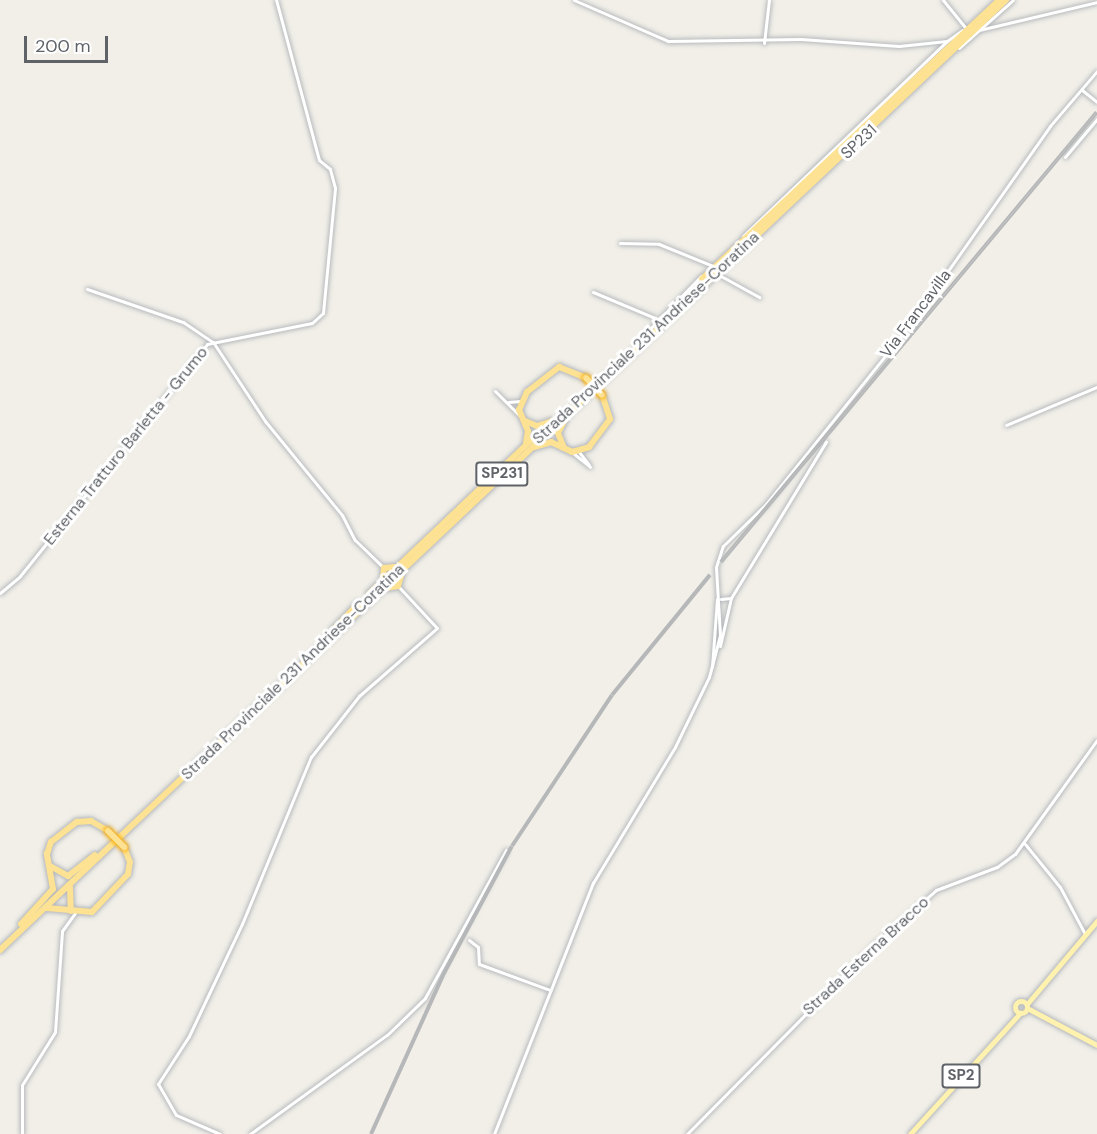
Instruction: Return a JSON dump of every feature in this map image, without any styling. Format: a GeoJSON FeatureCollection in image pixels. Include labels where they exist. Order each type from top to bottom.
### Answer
{"type":"FeatureCollection","features":[{"type":"Feature","properties":{"kind":"highway","name":"Strada Provinciale 231 Andriese-Coratina"},"geometry":{"type":"LineString","coordinates":[[0,945],[96,857],[420,545],[999,0]]}},
{"type":"Feature","properties":{"kind":"highway","name":"Strada Provinciale 231 Andriese-Coratina"},"geometry":{"type":"LineString","coordinates":[[364,601],[432,540],[1006,0]]}},
{"type":"Feature","properties":{"kind":"highway"},"geometry":{"type":"LineString","coordinates":[[516,408],[552,369],[569,367],[586,378],[602,395],[610,419],[589,447],[579,452],[572,452],[546,442],[529,448]]}},
{"type":"Feature","properties":{"kind":"highway"},"geometry":{"type":"LineString","coordinates":[[564,448],[559,427],[581,399]]}},
{"type":"Feature","properties":{"kind":"highway"},"geometry":{"type":"LineString","coordinates":[[516,408],[537,426],[552,421]]}},
{"type":"Feature","properties":{"kind":"highway"},"geometry":{"type":"LineString","coordinates":[[516,408],[528,437],[516,455]]}},
{"type":"Feature","properties":{"kind":"highway"},"geometry":{"type":"LineString","coordinates":[[364,601],[389,585],[398,586],[399,575],[432,540]]}},
{"type":"Feature","properties":{"kind":"highway"},"geometry":{"type":"LineString","coordinates":[[364,601],[385,577],[384,568],[395,568],[420,545]]}},
{"type":"Feature","properties":{"kind":"highway"},"geometry":{"type":"LineString","coordinates":[[91,821],[108,831],[124,847],[130,862],[125,880],[92,912],[73,912],[50,906],[22,926],[52,892],[47,847],[71,825],[91,821]]}},
{"type":"Feature","properties":{"kind":"highway"},"geometry":{"type":"LineString","coordinates":[[50,866],[68,876],[96,857]]}},
{"type":"Feature","properties":{"kind":"highway"},"geometry":{"type":"LineString","coordinates":[[73,912],[69,888],[96,857]]}},
{"type":"Feature","properties":{"kind":"highway","name":"Strada Provinciale 231 Andriese-Coratina"},"geometry":{"type":"LineString","coordinates":[[0,950],[22,926]]}},
{"type":"Feature","properties":{"kind":"main road","name":"SP2"},"geometry":{"type":"LineString","coordinates":[[910,1134],[1097,921]]}},
{"type":"Feature","properties":{"kind":"main road"},"geometry":{"type":"LineString","coordinates":[[1022,1008],[1097,1045]]}},
{"type":"Feature","properties":{"kind":"street","name":"Esterna Tratturo Barletta - Grumo"},"geometry":{"type":"LineString","coordinates":[[0,593],[20,576],[199,351],[213,342],[320,318],[327,300],[333,229],[332,175],[319,160],[276,0]]}},
{"type":"Feature","properties":{"kind":"street"},"geometry":{"type":"LineString","coordinates":[[574,0],[656,39],[764,43],[801,39],[898,46],[947,40]]}},
{"type":"Feature","properties":{"kind":"street"},"geometry":{"type":"LineString","coordinates":[[764,43],[769,0]]}},
{"type":"Feature","properties":{"kind":"street"},"geometry":{"type":"LineString","coordinates":[[943,0],[966,28]]}},
{"type":"Feature","properties":{"kind":"street","name":"SP231"},"geometry":{"type":"LineString","coordinates":[[704,282],[719,275],[1013,0]]}},
{"type":"Feature","properties":{"kind":"street"},"geometry":{"type":"LineString","coordinates":[[979,30],[1097,2]]}},
{"type":"Feature","properties":{"kind":"street"},"geometry":{"type":"LineString","coordinates":[[645,334],[656,318],[947,40],[982,15]]}},
{"type":"Feature","properties":{"kind":"street"},"geometry":{"type":"LineString","coordinates":[[994,17],[1000,26]]}},
{"type":"Feature","properties":{"kind":"street","name":"Via Francavilla"},"geometry":{"type":"LineString","coordinates":[[722,635],[716,567],[723,546],[758,512],[909,326],[1050,126],[1097,71]]}},
{"type":"Feature","properties":{"kind":"street"},"geometry":{"type":"LineString","coordinates":[[1082,90],[1097,102]]}},
{"type":"Feature","properties":{"kind":"street"},"geometry":{"type":"LineString","coordinates":[[1065,156],[1097,119]]}},
{"type":"Feature","properties":{"kind":"street"},"geometry":{"type":"LineString","coordinates":[[620,243],[659,244],[713,266]]}},
{"type":"Feature","properties":{"kind":"street"},"geometry":{"type":"LineString","coordinates":[[719,275],[759,297]]}},
{"type":"Feature","properties":{"kind":"street"},"geometry":{"type":"LineString","coordinates":[[87,289],[183,322],[213,342],[265,421],[342,515],[355,540],[384,568]]}},
{"type":"Feature","properties":{"kind":"street"},"geometry":{"type":"LineString","coordinates":[[593,292],[656,318]]}},
{"type":"Feature","properties":{"kind":"street"},"geometry":{"type":"LineString","coordinates":[[1006,425],[1097,387]]}},
{"type":"Feature","properties":{"kind":"street"},"geometry":{"type":"LineString","coordinates":[[495,391],[516,408]]}},
{"type":"Feature","properties":{"kind":"street"},"geometry":{"type":"LineString","coordinates":[[494,1134],[593,883],[675,747],[712,668],[731,597],[825,442]]}},
{"type":"Feature","properties":{"kind":"street"},"geometry":{"type":"LineString","coordinates":[[584,460],[589,447]]}},
{"type":"Feature","properties":{"kind":"street"},"geometry":{"type":"LineString","coordinates":[[572,452],[584,460]]}},
{"type":"Feature","properties":{"kind":"street"},"geometry":{"type":"LineString","coordinates":[[579,452],[584,460]]}},
{"type":"Feature","properties":{"kind":"street"},"geometry":{"type":"LineString","coordinates":[[220,1134],[176,1115],[158,1084],[189,1036],[242,924],[311,757],[344,711],[437,628],[398,586]]}},
{"type":"Feature","properties":{"kind":"street"},"geometry":{"type":"LineString","coordinates":[[712,668],[719,599],[731,597]]}},
{"type":"Feature","properties":{"kind":"street","name":"Strada Esterna Bracco"},"geometry":{"type":"LineString","coordinates":[[687,1134],[875,944],[936,890],[997,867],[1025,844],[1097,740]]}},
{"type":"Feature","properties":{"kind":"street"},"geometry":{"type":"LineString","coordinates":[[1025,844],[1060,887],[1085,934]]}},
{"type":"Feature","properties":{"kind":"street"},"geometry":{"type":"LineString","coordinates":[[250,1134],[387,1035],[425,998],[506,850]]}},
{"type":"Feature","properties":{"kind":"street"},"geometry":{"type":"LineString","coordinates":[[22,1134],[22,1085],[55,1032],[62,931],[73,912]]}},
{"type":"Feature","properties":{"kind":"street"},"geometry":{"type":"LineString","coordinates":[[469,940],[478,947],[480,964],[550,990]]}},
{"type":"Feature","properties":{"kind":"railway"},"geometry":{"type":"LineString","coordinates":[[721,562],[1097,112]]}},
{"type":"Feature","properties":{"kind":"railway"},"geometry":{"type":"LineString","coordinates":[[371,1134],[443,975],[512,846],[612,695],[710,575]]}}]}
